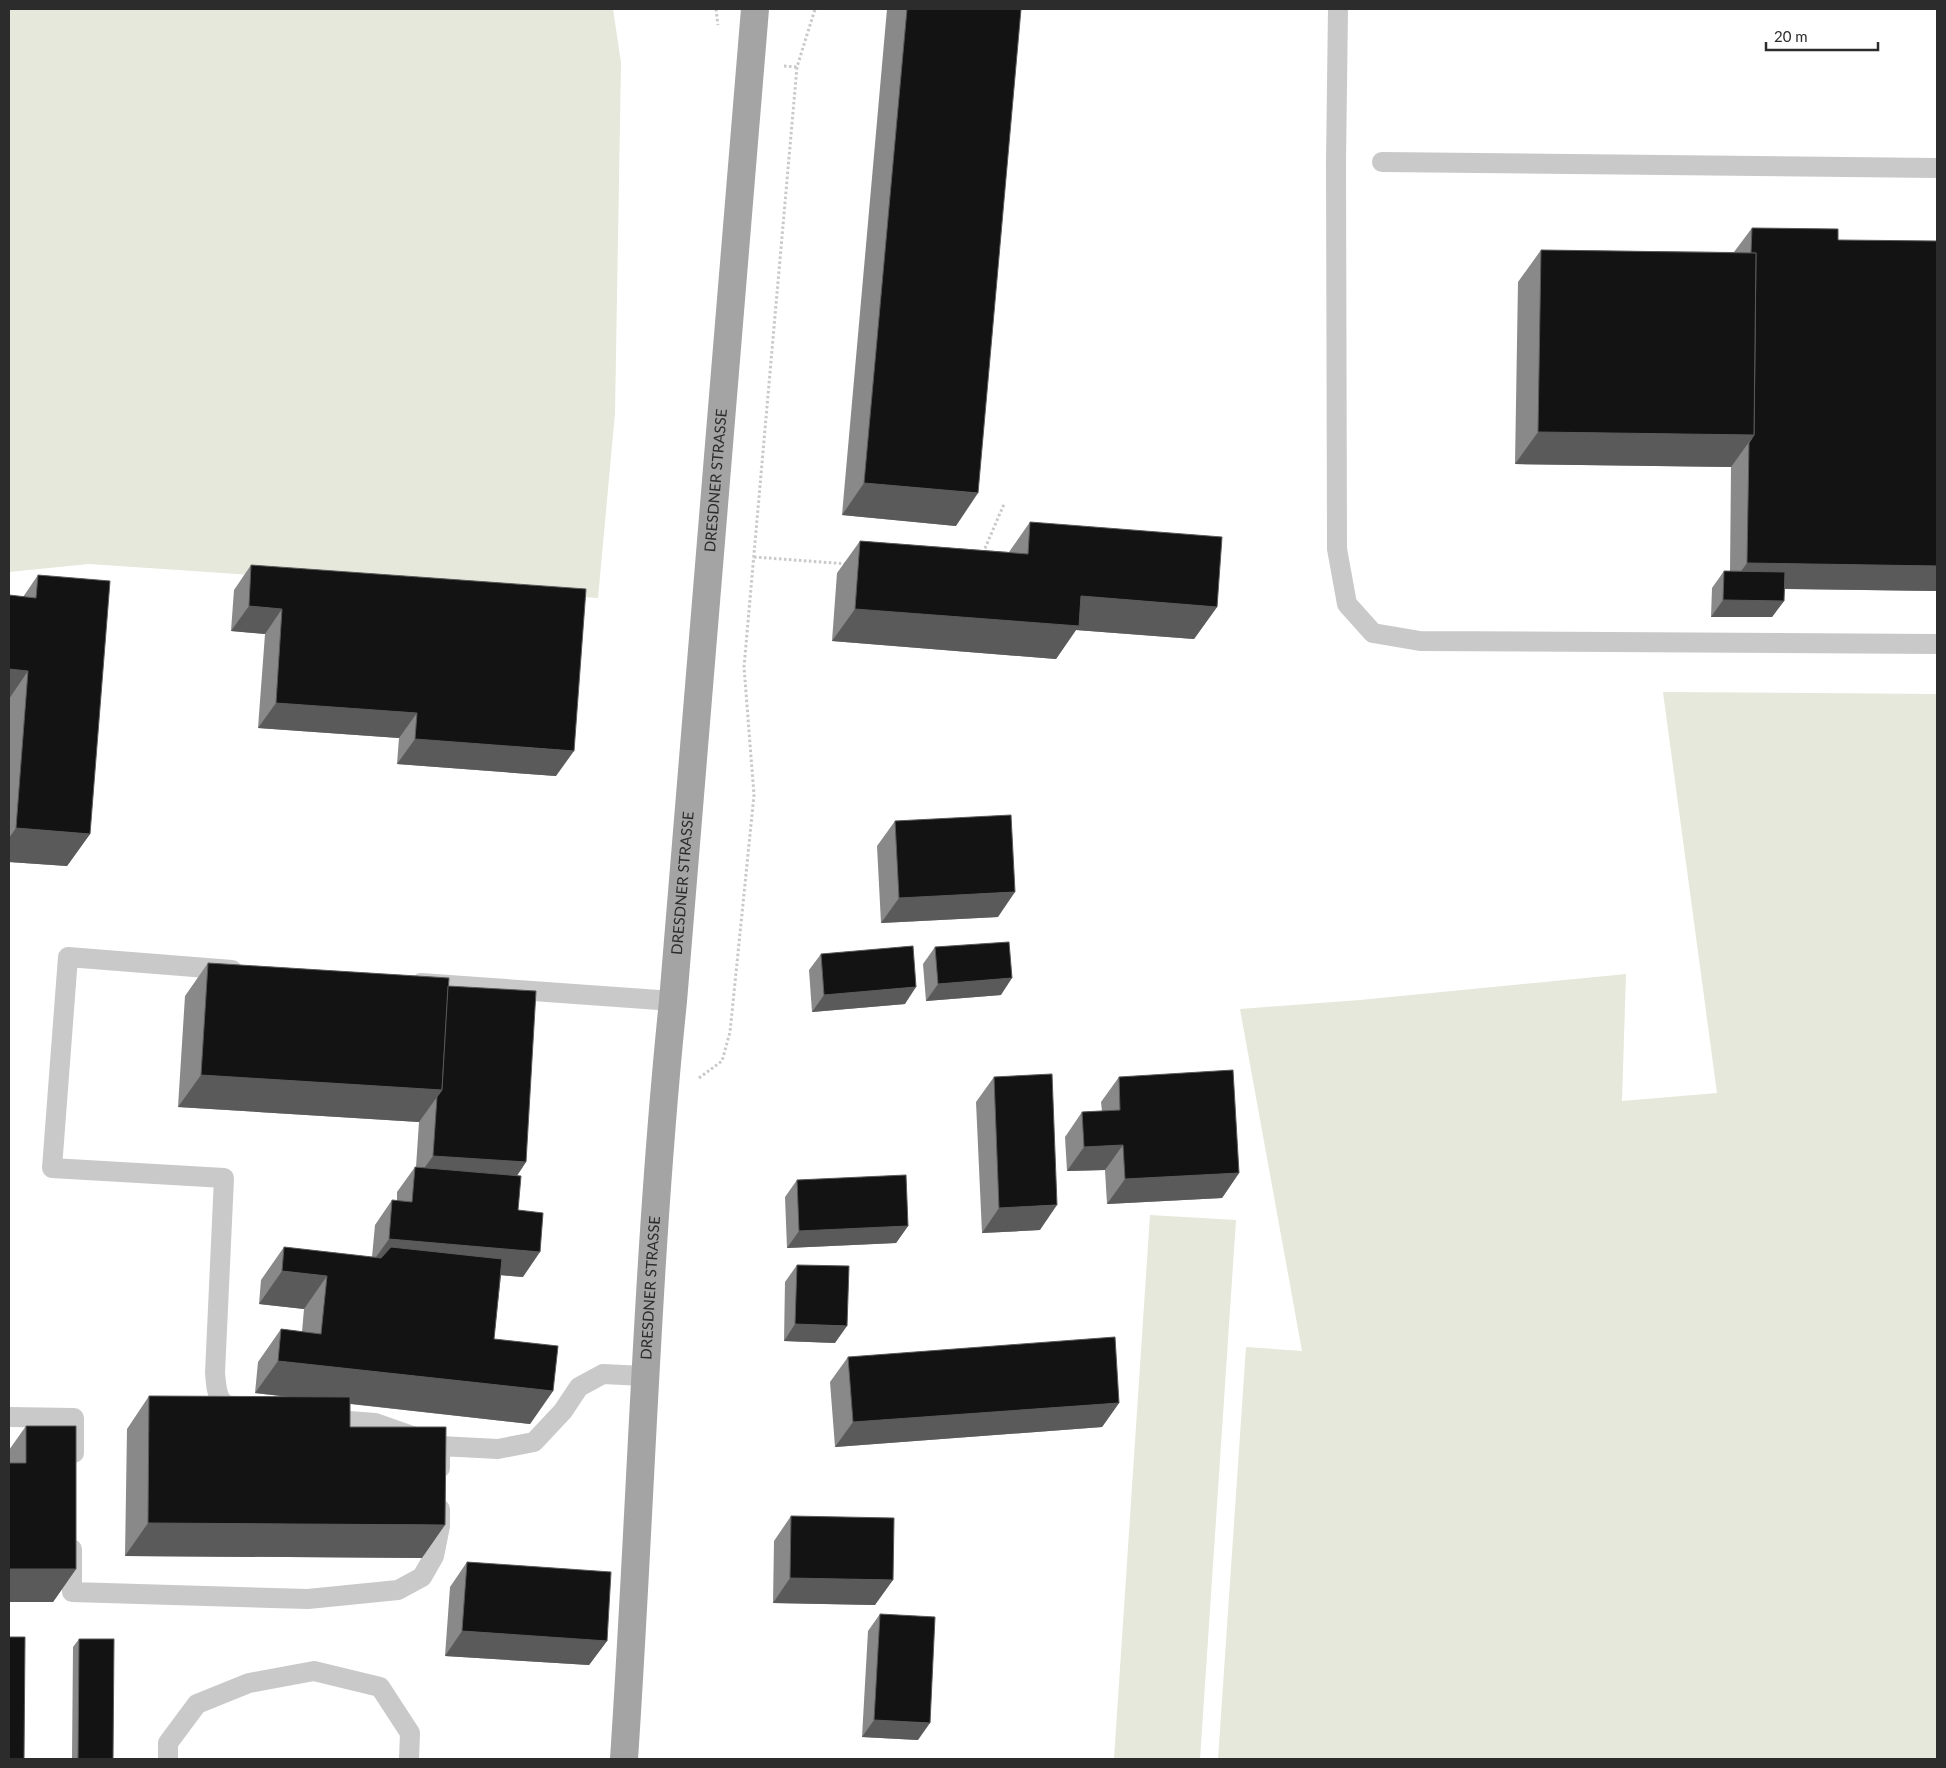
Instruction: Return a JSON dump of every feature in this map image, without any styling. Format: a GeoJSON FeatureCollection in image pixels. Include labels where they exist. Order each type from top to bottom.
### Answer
{"type":"FeatureCollection","features":[{"type":"Feature","properties":{"kind":"main road","name":"DRESDNER STRASSE"},"geometry":{"type":"LineString","coordinates":[[624,1759],[644,1376],[664,1084],[673,1001],[755,9]]}},
{"type":"Feature","properties":{"kind":"lane"},"geometry":{"type":"LineString","coordinates":[[1338,9],[1336,162],[1337,549],[1347,604],[1373,633],[1420,641],[1937,644]]}},
{"type":"Feature","properties":{"kind":"lane"},"geometry":{"type":"LineString","coordinates":[[1382,162],[1937,168]]}},
{"type":"Feature","properties":{"kind":"lane"},"geometry":{"type":"LineString","coordinates":[[249,971],[68,957],[52,1168],[224,1178],[214,1373],[216,1393],[227,1407],[258,1413]]}},
{"type":"Feature","properties":{"kind":"lane"},"geometry":{"type":"LineString","coordinates":[[406,982],[673,1001]]}},
{"type":"Feature","properties":{"kind":"lane"},"geometry":{"type":"LineString","coordinates":[[307,1417],[376,1423],[440,1446],[498,1449],[534,1442],[563,1411],[580,1387],[603,1374],[644,1376]]}},
{"type":"Feature","properties":{"kind":"lane"},"geometry":{"type":"LineString","coordinates":[[9,1417],[74,1418],[73,1476]]}},
{"type":"Feature","properties":{"kind":"lane"},"geometry":{"type":"LineString","coordinates":[[72,1534],[72,1592],[308,1599],[398,1590],[422,1578],[434,1556],[440,1526],[440,1446]]}},
{"type":"Feature","properties":{"kind":"lane"},"geometry":{"type":"LineString","coordinates":[[168,1759],[168,1743],[197,1704],[250,1683],[314,1670],[380,1687],[410,1733],[410,1759]]}},
{"type":"Feature","properties":{"kind":"path"},"geometry":{"type":"LineString","coordinates":[[664,1084],[697,1079],[722,1061],[730,1032],[754,794],[744,666],[797,66],[815,9]]}},
{"type":"Feature","properties":{"kind":"path"},"geometry":{"type":"LineString","coordinates":[[982,555],[1004,504]]}},
{"type":"Feature","properties":{"kind":"path"},"geometry":{"type":"LineString","coordinates":[[754,557],[850,564]]}},
{"type":"Feature","properties":{"kind":"shaded area"},"geometry":{"type":"Polygon","coordinates":[[[9,9],[613,9],[621,63],[615,413],[598,598],[89,564],[9,572],[9,9]]]}},
{"type":"Feature","properties":{"kind":"shaded area"},"geometry":{"type":"Polygon","coordinates":[[[1663,692],[1937,694],[1937,1759],[1218,1759],[1246,1347],[1302,1351],[1240,1009],[1360,1000],[1626,974],[1622,1101],[1717,1093],[1663,692]]]}},
{"type":"Feature","properties":{"kind":"shaded area"},"geometry":{"type":"Polygon","coordinates":[[[1150,1215],[1236,1220],[1200,1759],[1114,1759],[1150,1215]]]}},
{"type":"Feature","properties":{"kind":"building"},"geometry":{"type":"Polygon","coordinates":[[[907,9],[1021,9],[978,493],[864,483],[907,9]]]}},
{"type":"Feature","properties":{"kind":"building"},"geometry":{"type":"Polygon","coordinates":[[[1752,228],[1838,229],[1838,240],[1937,241],[1937,566],[1747,563],[1749,443],[1754,435],[1756,253],[1751,253],[1752,228]]]}},
{"type":"Feature","properties":{"kind":"building"},"geometry":{"type":"Polygon","coordinates":[[[1541,250],[1756,253],[1754,435],[1538,432],[1541,250]]]}},
{"type":"Feature","properties":{"kind":"building"},"geometry":{"type":"Polygon","coordinates":[[[1030,522],[1222,537],[1217,607],[1081,596],[1079,626],[855,609],[860,541],[1028,554],[1030,522]]]}},
{"type":"Feature","properties":{"kind":"building"},"geometry":{"type":"Polygon","coordinates":[[[251,565],[586,589],[574,751],[415,739],[417,713],[276,703],[282,609],[249,606],[251,565]]]}},
{"type":"Feature","properties":{"kind":"building"},"geometry":{"type":"Polygon","coordinates":[[[1724,571],[1785,572],[1784,601],[1723,600],[1724,571]]]}},
{"type":"Feature","properties":{"kind":"building"},"geometry":{"type":"Polygon","coordinates":[[[38,575],[110,581],[90,834],[16,828],[28,671],[9,669],[9,595],[36,598],[38,575]]]}},
{"type":"Feature","properties":{"kind":"building"},"geometry":{"type":"Polygon","coordinates":[[[1011,815],[1015,892],[899,898],[895,821],[1011,815]]]}},
{"type":"Feature","properties":{"kind":"building"},"geometry":{"type":"Polygon","coordinates":[[[1009,942],[1012,978],[938,984],[935,947],[1009,942]]]}},
{"type":"Feature","properties":{"kind":"building"},"geometry":{"type":"Polygon","coordinates":[[[913,946],[916,987],[824,995],[821,954],[913,946]]]}},
{"type":"Feature","properties":{"kind":"building"},"geometry":{"type":"Polygon","coordinates":[[[208,963],[449,978],[442,1090],[201,1075],[208,963]]]}},
{"type":"Feature","properties":{"kind":"building"},"geometry":{"type":"Polygon","coordinates":[[[448,986],[536,991],[526,1162],[433,1156],[437,1097],[442,1090],[448,986]]]}},
{"type":"Feature","properties":{"kind":"building"},"geometry":{"type":"Polygon","coordinates":[[[1233,1070],[1239,1173],[1125,1179],[1123,1145],[1084,1147],[1082,1112],[1120,1110],[1119,1077],[1233,1070]]]}},
{"type":"Feature","properties":{"kind":"building"},"geometry":{"type":"Polygon","coordinates":[[[1052,1074],[1057,1205],[999,1208],[994,1077],[1052,1074]]]}},
{"type":"Feature","properties":{"kind":"building"},"geometry":{"type":"Polygon","coordinates":[[[415,1167],[521,1176],[518,1210],[543,1213],[540,1252],[389,1239],[392,1200],[412,1202],[415,1167]]]}},
{"type":"Feature","properties":{"kind":"building"},"geometry":{"type":"Polygon","coordinates":[[[906,1175],[908,1226],[799,1231],[797,1180],[906,1175]]]}},
{"type":"Feature","properties":{"kind":"building"},"geometry":{"type":"Polygon","coordinates":[[[284,1247],[381,1258],[391,1247],[502,1259],[494,1339],[558,1346],[553,1391],[278,1361],[281,1329],[321,1334],[327,1276],[282,1271],[284,1247]]]}},
{"type":"Feature","properties":{"kind":"building"},"geometry":{"type":"Polygon","coordinates":[[[797,1265],[849,1266],[847,1326],[795,1324],[797,1265]]]}},
{"type":"Feature","properties":{"kind":"building"},"geometry":{"type":"Polygon","coordinates":[[[1115,1337],[1119,1403],[853,1422],[848,1357],[1115,1337]]]}},
{"type":"Feature","properties":{"kind":"building"},"geometry":{"type":"Polygon","coordinates":[[[149,1396],[350,1397],[350,1427],[446,1427],[445,1525],[148,1523],[149,1396]]]}},
{"type":"Feature","properties":{"kind":"building"},"geometry":{"type":"Polygon","coordinates":[[[26,1426],[76,1426],[76,1569],[9,1569],[9,1463],[26,1463],[26,1426]]]}},
{"type":"Feature","properties":{"kind":"building"},"geometry":{"type":"Polygon","coordinates":[[[791,1516],[894,1518],[893,1580],[790,1578],[791,1516]]]}},
{"type":"Feature","properties":{"kind":"building"},"geometry":{"type":"Polygon","coordinates":[[[467,1562],[611,1572],[607,1641],[462,1631],[467,1562]]]}},
{"type":"Feature","properties":{"kind":"building"},"geometry":{"type":"Polygon","coordinates":[[[880,1614],[935,1617],[930,1723],[874,1720],[880,1614]]]}},
{"type":"Feature","properties":{"kind":"building"},"geometry":{"type":"Polygon","coordinates":[[[9,1637],[25,1637],[24,1759],[9,1759],[9,1637]]]}},
{"type":"Feature","properties":{"kind":"building"},"geometry":{"type":"Polygon","coordinates":[[[79,1639],[114,1639],[113,1759],[78,1759],[79,1639]]]}}]}
